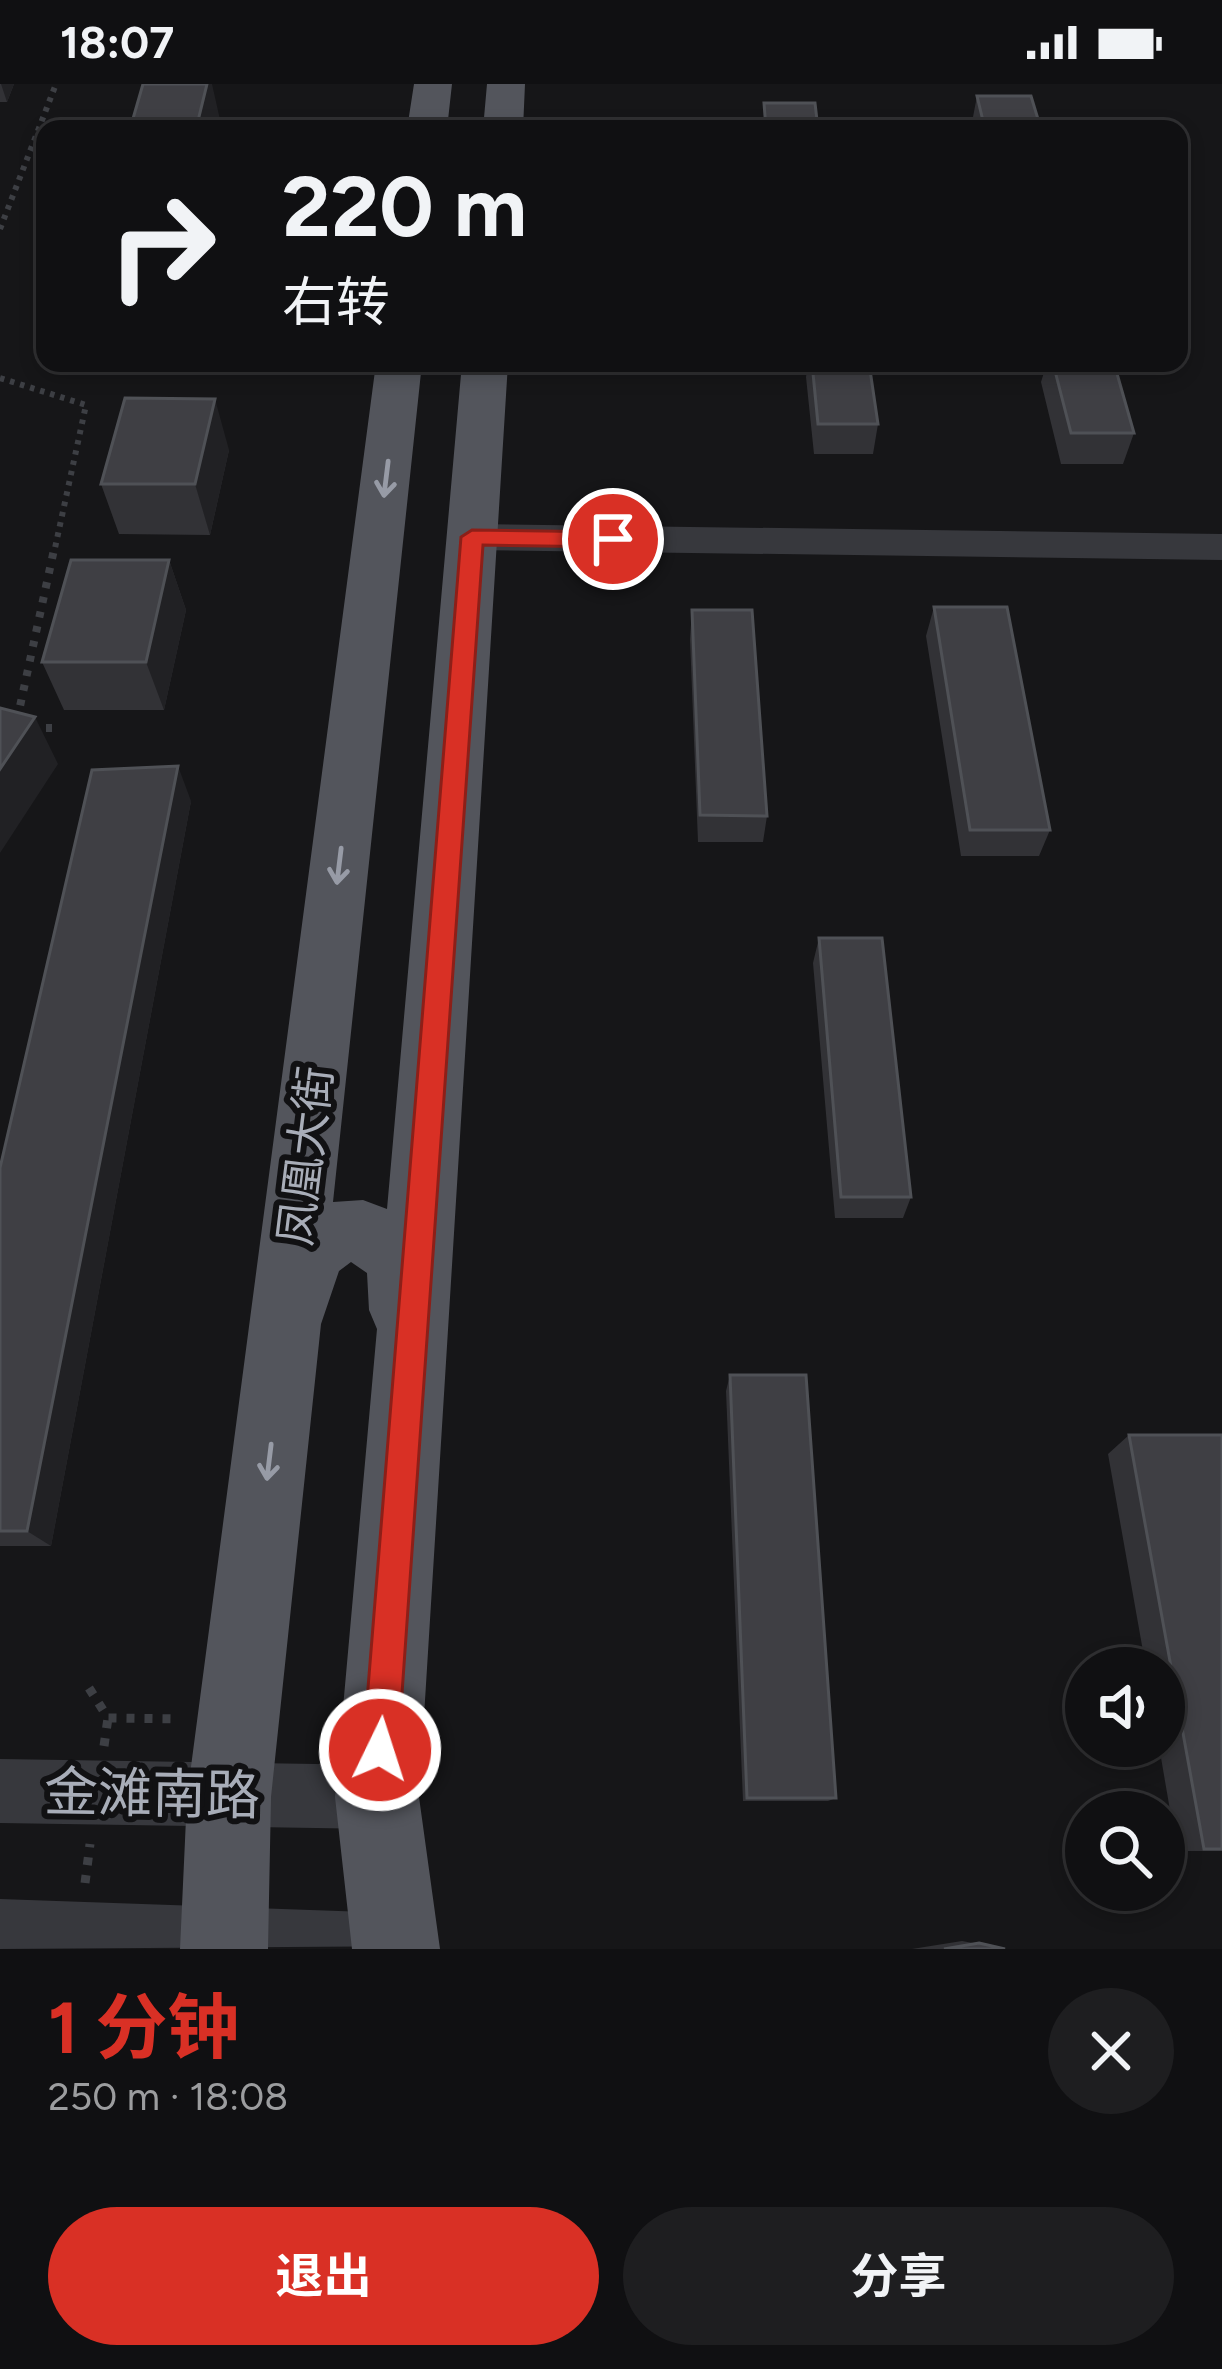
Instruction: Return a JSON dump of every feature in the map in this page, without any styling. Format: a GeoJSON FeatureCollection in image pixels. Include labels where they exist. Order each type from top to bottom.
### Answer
{"type":"FeatureCollection","features":[{"type":"Feature","properties":{"kind":"main road"},"geometry":{"type":"LineString","coordinates":[[428,120],[433,84]]}},
{"type":"Feature","properties":{"kind":"main road"},"geometry":{"type":"LineString","coordinates":[[504,120],[506,84]]}},
{"type":"Feature","properties":{"kind":"main road","name":"凤凰大街"},"geometry":{"type":"LineString","coordinates":[[222,1945],[229,1797],[398,372]]}},
{"type":"Feature","properties":{"kind":"main road"},"geometry":{"type":"LineString","coordinates":[[396,1947],[377,1798],[484,372]]}},
{"type":"Feature","properties":{"kind":"main road"},"geometry":{"type":"LineString","coordinates":[[278,1387],[305,1268],[320,1242],[340,1232],[367,1232],[386,1240],[401,1264],[409,1371]]}},
{"type":"Feature","properties":{"kind":"street"},"geometry":{"type":"LineString","coordinates":[[472,537],[1222,547]]}},
{"type":"Feature","properties":{"kind":"street","name":"金滩南路"},"geometry":{"type":"LineString","coordinates":[[0,1791],[377,1798]]}},
{"type":"Feature","properties":{"kind":"street"},"geometry":{"type":"LineString","coordinates":[[0,1933],[222,1945],[396,1947]]}},
{"type":"Feature","properties":{"kind":"path"},"geometry":{"type":"LineString","coordinates":[[42,120],[56,84]]}},
{"type":"Feature","properties":{"kind":"path"},"geometry":{"type":"LineString","coordinates":[[0,229],[36,136]]}},
{"type":"Feature","properties":{"kind":"path"},"geometry":{"type":"LineString","coordinates":[[0,379],[86,405],[16,728]]}},
{"type":"Feature","properties":{"kind":"path"},"geometry":{"type":"LineString","coordinates":[[0,727],[52,728]]}},
{"type":"Feature","properties":{"kind":"building"},"geometry":{"type":"Polygon","coordinates":[[[143,84],[207,84],[198,120],[133,120],[143,84]]]}},
{"type":"Feature","properties":{"kind":"building"},"geometry":{"type":"Polygon","coordinates":[[[977,96],[1031,96],[1038,120],[983,120],[977,96]]]}},
{"type":"Feature","properties":{"kind":"building"},"geometry":{"type":"Polygon","coordinates":[[[764,103],[815,103],[817,120],[765,120],[764,103]]]}},
{"type":"Feature","properties":{"kind":"building"},"geometry":{"type":"Polygon","coordinates":[[[813,372],[870,372],[878,424],[818,424],[813,372]]]}},
{"type":"Feature","properties":{"kind":"building"},"geometry":{"type":"Polygon","coordinates":[[[1055,372],[1117,372],[1134,433],[1071,433],[1055,372]]]}},
{"type":"Feature","properties":{"kind":"building"},"geometry":{"type":"Polygon","coordinates":[[[125,398],[215,399],[195,484],[101,484],[125,398]]]}},
{"type":"Feature","properties":{"kind":"building"},"geometry":{"type":"Polygon","coordinates":[[[71,560],[169,560],[146,662],[42,662],[71,560]]]}},
{"type":"Feature","properties":{"kind":"building"},"geometry":{"type":"Polygon","coordinates":[[[934,607],[1007,607],[1050,830],[970,830],[934,607]]]}},
{"type":"Feature","properties":{"kind":"building"},"geometry":{"type":"Polygon","coordinates":[[[692,610],[752,610],[767,816],[700,815],[692,610]]]}},
{"type":"Feature","properties":{"kind":"building"},"geometry":{"type":"Polygon","coordinates":[[[0,708],[35,717],[0,769],[0,708]]]}},
{"type":"Feature","properties":{"kind":"building"},"geometry":{"type":"Polygon","coordinates":[[[178,766],[27,1531],[0,1531],[0,1168],[92,770],[178,766]]]}},
{"type":"Feature","properties":{"kind":"building"},"geometry":{"type":"Polygon","coordinates":[[[819,938],[882,938],[911,1197],[841,1197],[819,938]]]}},
{"type":"Feature","properties":{"kind":"building"},"geometry":{"type":"Polygon","coordinates":[[[730,1375],[806,1375],[836,1798],[747,1798],[730,1375]]]}},
{"type":"Feature","properties":{"kind":"building"},"geometry":{"type":"Polygon","coordinates":[[[1129,1435],[1222,1435],[1222,1849],[1204,1849],[1185,1744],[1185,1647],[1167,1647],[1129,1435]]]}},
{"type":"Feature","properties":{"kind":"building"},"geometry":{"type":"Polygon","coordinates":[[[979,1943],[1005,1949],[944,1949],[979,1943]]]}},
{"type":"Feature","properties":{"kind":"route"},"geometry":{"type":"LineString","coordinates":[[380,1750],[472,537],[613,539]]}}]}
